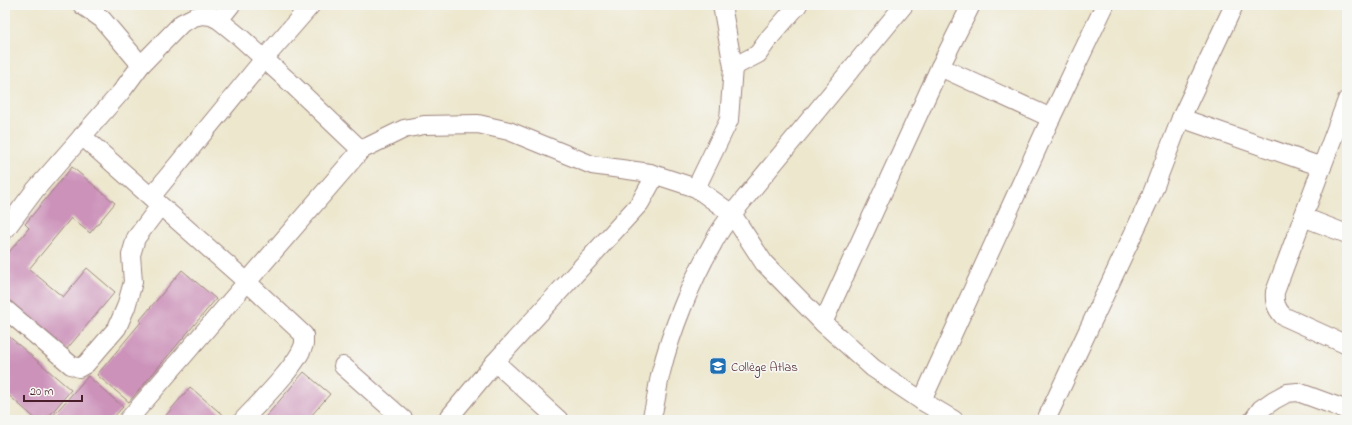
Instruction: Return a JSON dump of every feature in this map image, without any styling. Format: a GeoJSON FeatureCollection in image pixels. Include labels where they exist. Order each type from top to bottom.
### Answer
{"type":"FeatureCollection","features":[{"type":"Feature","properties":{"kind":"street"},"geometry":{"type":"LineString","coordinates":[[82,5],[102,19],[141,65]]}},
{"type":"Feature","properties":{"kind":"street"},"geometry":{"type":"LineString","coordinates":[[219,20],[231,5]]}},
{"type":"Feature","properties":{"kind":"street"},"geometry":{"type":"LineString","coordinates":[[5,309],[71,366],[79,368],[86,364],[117,328],[126,307],[133,282],[132,255],[136,238],[156,202],[264,59],[311,5]]}},
{"type":"Feature","properties":{"kind":"street"},"geometry":{"type":"LineString","coordinates":[[696,188],[728,120],[733,67],[722,5]]}},
{"type":"Feature","properties":{"kind":"street"},"geometry":{"type":"LineString","coordinates":[[733,67],[758,54],[770,37],[798,5]]}},
{"type":"Feature","properties":{"kind":"street"},"geometry":{"type":"LineString","coordinates":[[651,420],[661,372],[677,322],[690,288],[712,244],[732,214],[904,5]]}},
{"type":"Feature","properties":{"kind":"street"},"geometry":{"type":"LineString","coordinates":[[824,323],[940,67],[971,5]]}},
{"type":"Feature","properties":{"kind":"street"},"geometry":{"type":"LineString","coordinates":[[922,401],[1051,118],[1105,5]]}},
{"type":"Feature","properties":{"kind":"street"},"geometry":{"type":"LineString","coordinates":[[1046,420],[1151,196],[1181,118],[1234,5]]}},
{"type":"Feature","properties":{"kind":"street"},"geometry":{"type":"LineString","coordinates":[[5,230],[35,190],[121,92],[141,65],[182,23],[202,15],[211,16],[219,20],[264,59],[361,150]]}},
{"type":"Feature","properties":{"kind":"street"},"geometry":{"type":"LineString","coordinates":[[940,67],[1051,118]]}},
{"type":"Feature","properties":{"kind":"street"},"geometry":{"type":"LineString","coordinates":[[1347,100],[1274,298],[1278,311],[1289,320],[1347,345]]}},
{"type":"Feature","properties":{"kind":"street"},"geometry":{"type":"LineString","coordinates":[[1181,118],[1322,167]]}},
{"type":"Feature","properties":{"kind":"street"},"geometry":{"type":"LineString","coordinates":[[128,420],[361,150],[404,129],[424,125],[478,124],[509,131],[592,165],[650,173],[696,188],[732,214],[764,263],[824,323],[873,368],[922,401],[954,420]]}},
{"type":"Feature","properties":{"kind":"street"},"geometry":{"type":"LineString","coordinates":[[82,136],[247,282],[304,335],[304,344],[298,356],[244,420]]}},
{"type":"Feature","properties":{"kind":"street"},"geometry":{"type":"LineString","coordinates":[[447,420],[495,362],[640,203],[651,183],[650,173]]}},
{"type":"Feature","properties":{"kind":"street"},"geometry":{"type":"LineString","coordinates":[[1303,217],[1347,234]]}},
{"type":"Feature","properties":{"kind":"street"},"geometry":{"type":"LineString","coordinates":[[495,362],[559,420]]}},
{"type":"Feature","properties":{"kind":"street"},"geometry":{"type":"LineString","coordinates":[[343,366],[404,420]]}},
{"type":"Feature","properties":{"kind":"street"},"geometry":{"type":"LineString","coordinates":[[1253,420],[1261,409],[1287,393],[1298,392],[1347,410]]}},
{"type":"Feature","properties":{"kind":"building"},"geometry":{"type":"Polygon","coordinates":[[[72,167],[115,203],[90,233],[71,218],[29,269],[63,297],[87,268],[115,292],[66,350],[5,299],[5,257],[29,228],[25,224],[72,167]]]}},
{"type":"Feature","properties":{"kind":"building"},"geometry":{"type":"Polygon","coordinates":[[[182,270],[216,299],[129,402],[97,375],[182,270]]]}},
{"type":"Feature","properties":{"kind":"building"},"geometry":{"type":"Polygon","coordinates":[[[5,333],[71,390],[46,420],[37,420],[5,392],[5,333]]]}},
{"type":"Feature","properties":{"kind":"building"},"geometry":{"type":"Polygon","coordinates":[[[304,372],[330,394],[311,416],[315,420],[263,420],[304,372]]]}},
{"type":"Feature","properties":{"kind":"building"},"geometry":{"type":"Polygon","coordinates":[[[88,376],[123,407],[111,420],[56,420],[52,417],[88,376]]]}},
{"type":"Feature","properties":{"kind":"building"},"geometry":{"type":"Polygon","coordinates":[[[190,387],[225,417],[222,420],[162,420],[190,387]]]}},
{"type":"Feature","properties":{"kind":"place","name":"Collège Atlas"},"geometry":{"type":"Point","coordinates":[718,366]}}]}
